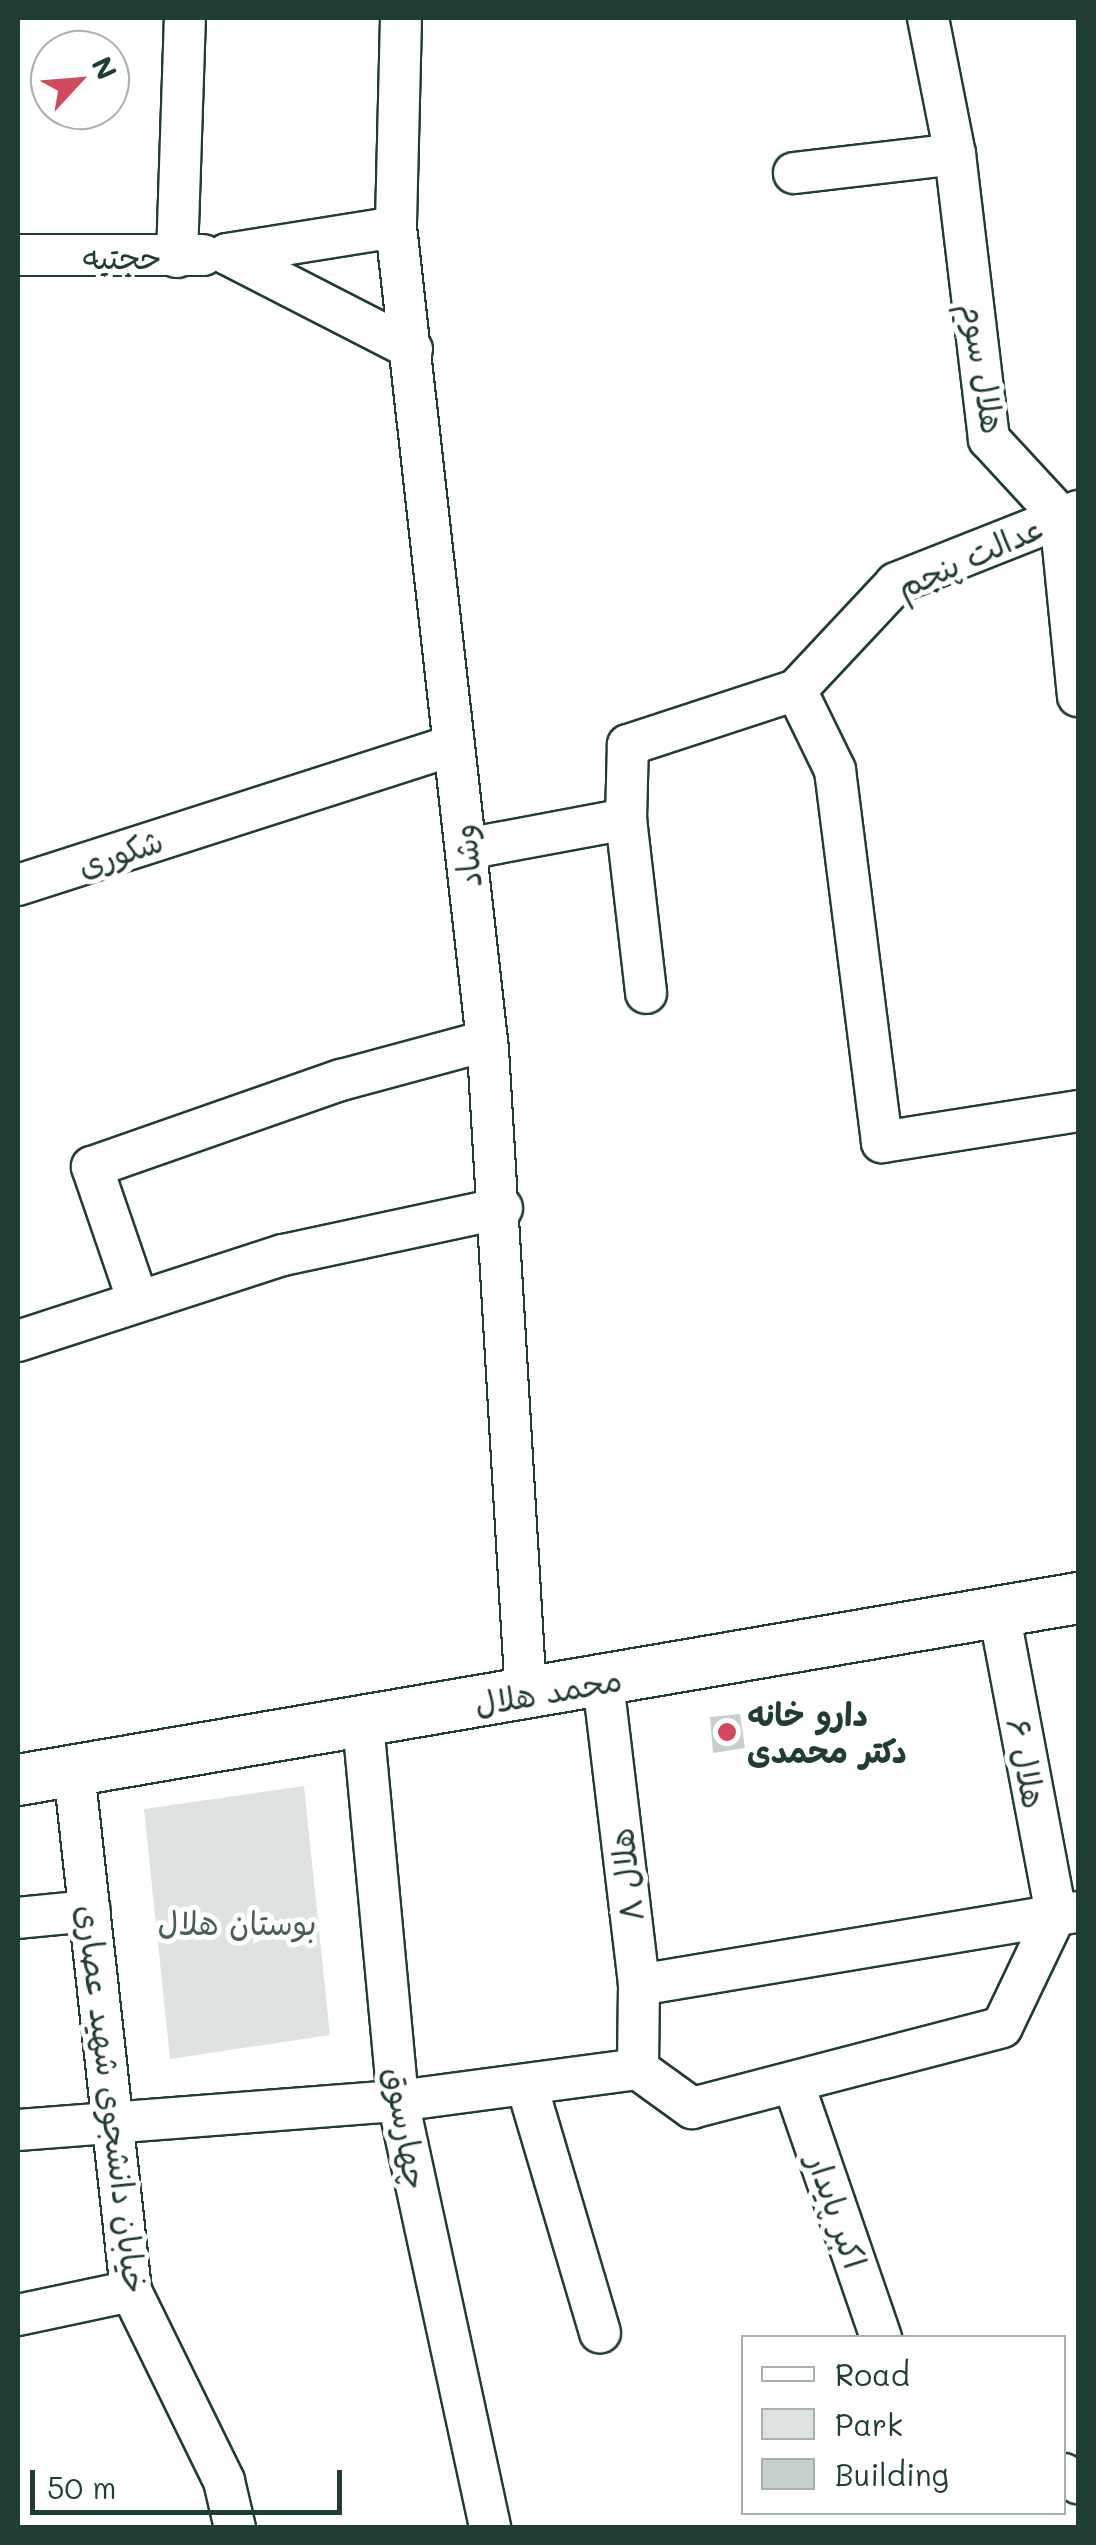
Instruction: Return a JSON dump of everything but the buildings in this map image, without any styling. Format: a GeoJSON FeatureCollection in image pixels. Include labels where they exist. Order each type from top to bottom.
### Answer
{"type":"FeatureCollection","features":[{"type":"Feature","properties":{"kind":"main road","name":"محمد هلال"},"geometry":{"type":"LineString","coordinates":[[18,1780],[1078,1598]]}},
{"type":"Feature","properties":{"kind":"street"},"geometry":{"type":"LineString","coordinates":[[177,256],[185,18]]}},
{"type":"Feature","properties":{"kind":"street","name":"وشاد"},"geometry":{"type":"LineString","coordinates":[[401,18],[396,227],[502,1208],[526,1695]]}},
{"type":"Feature","properties":{"kind":"street","name":"هلال سوم"},"geometry":{"type":"LineString","coordinates":[[928,18],[955,154],[989,438],[1069,514]]}},
{"type":"Feature","properties":{"kind":"street"},"geometry":{"type":"LineString","coordinates":[[794,173],[955,154]]}},
{"type":"Feature","properties":{"kind":"street","name":"حجتیه"},"geometry":{"type":"LineString","coordinates":[[18,254],[227,254],[396,227]]}},
{"type":"Feature","properties":{"kind":"street","name":"حجتیه"},"geometry":{"type":"LineString","coordinates":[[227,254],[412,349]]}},
{"type":"Feature","properties":{"kind":"street"},"geometry":{"type":"LineString","coordinates":[[1069,514],[1078,696]]}},
{"type":"Feature","properties":{"kind":"street","name":"عدالت پنجم"},"geometry":{"type":"LineString","coordinates":[[626,819],[628,746],[796,690],[896,583],[1069,514]]}},
{"type":"Feature","properties":{"kind":"street"},"geometry":{"type":"LineString","coordinates":[[796,690],[835,770],[882,1142],[1078,1111]]}},
{"type":"Feature","properties":{"kind":"street","name":"شکوری"},"geometry":{"type":"LineString","coordinates":[[18,886],[454,745]]}},
{"type":"Feature","properties":{"kind":"street"},"geometry":{"type":"LineString","coordinates":[[466,850],[626,819],[646,993]]}},
{"type":"Feature","properties":{"kind":"street"},"geometry":{"type":"LineString","coordinates":[[138,1302],[92,1167],[341,1080],[486,1041]]}},
{"type":"Feature","properties":{"kind":"street"},"geometry":{"type":"LineString","coordinates":[[18,1341],[283,1254],[502,1208]]}},
{"type":"Feature","properties":{"kind":"street","name":"هلال ۶"},"geometry":{"type":"LineString","coordinates":[[998,1612],[1067,1913]]}},
{"type":"Feature","properties":{"kind":"street","name":"هلال ۸"},"geometry":{"type":"LineString","coordinates":[[604,1682],[639,1985],[638,2069]]}},
{"type":"Feature","properties":{"kind":"street","name":"چهارسوق"},"geometry":{"type":"LineString","coordinates":[[363,1723],[398,2101],[490,2528]]}},
{"type":"Feature","properties":{"kind":"street","name":"خیابان دانشجوی شهید عصاری"},"geometry":{"type":"LineString","coordinates":[[74,1771],[131,2291],[224,2481],[235,2528]]}},
{"type":"Feature","properties":{"kind":"street"},"geometry":{"type":"LineString","coordinates":[[18,1918],[90,1911]]}},
{"type":"Feature","properties":{"kind":"street"},"geometry":{"type":"LineString","coordinates":[[639,1985],[1067,1913]]}},
{"type":"Feature","properties":{"kind":"street"},"geometry":{"type":"LineString","coordinates":[[18,2130],[398,2101],[638,2069],[692,2108],[794,2085],[1002,2027],[1067,1913]]}},
{"type":"Feature","properties":{"kind":"street","name":"اکبر پایدار"},"geometry":{"type":"LineString","coordinates":[[794,2085],[881,2335]]}},
{"type":"Feature","properties":{"kind":"street"},"geometry":{"type":"LineString","coordinates":[[528,2086],[600,2332]]}},
{"type":"Feature","properties":{"kind":"street"},"geometry":{"type":"LineString","coordinates":[[18,2315],[131,2291]]}},
{"type":"Feature","properties":{"kind":"green space","name":"بوستان هلال"},"geometry":{"type":"Polygon","coordinates":[[[304,1786],[330,2035],[170,2059],[144,1809],[304,1786]]]}},
{"type":"Feature","properties":{"kind":"place","name":"دارو خانه دکتر محمدی"},"geometry":{"type":"Point","coordinates":[727,1732]}}]}
